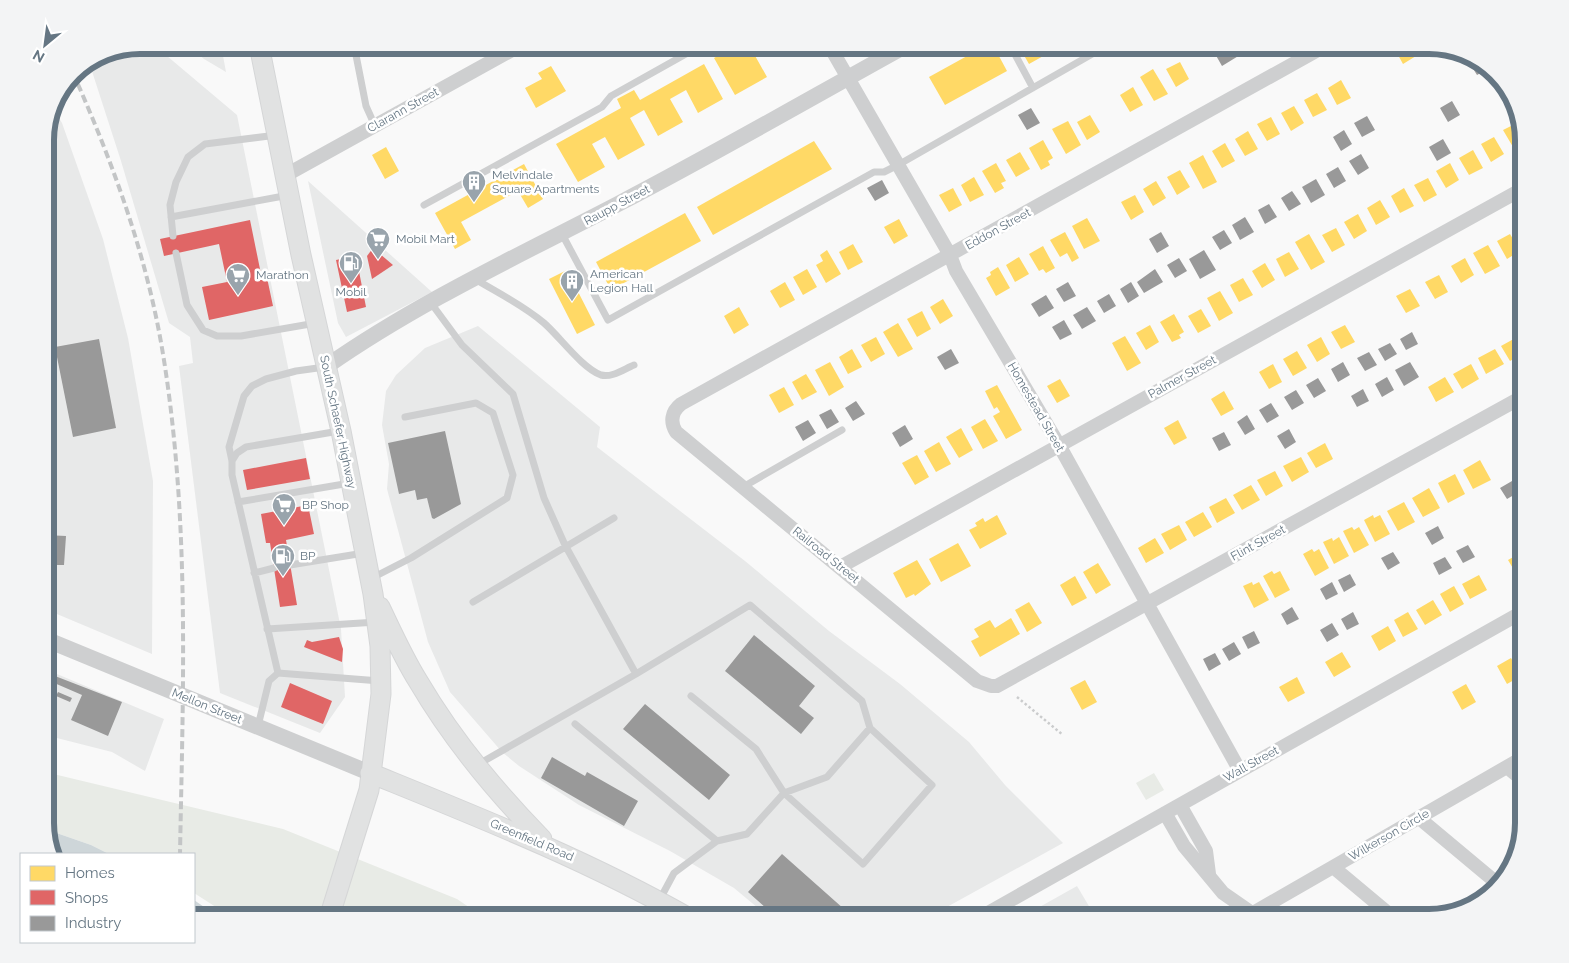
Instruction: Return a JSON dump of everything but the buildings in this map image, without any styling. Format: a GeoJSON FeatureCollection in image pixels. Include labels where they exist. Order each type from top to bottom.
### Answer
{"type":"FeatureCollection","features":[{"type":"Feature","properties":{"kind":"main road","name":"South Schaefer Highway"},"geometry":{"type":"LineString","coordinates":[[261,54],[289,195],[341,431],[372,587],[377,622],[381,681],[366,801],[332,909]]}},
{"type":"Feature","properties":{"kind":"main road"},"geometry":{"type":"LineString","coordinates":[[372,587],[417,680],[448,728],[510,806],[548,846]]}},
{"type":"Feature","properties":{"kind":"main road","name":"Greenfield Road"},"geometry":{"type":"LineString","coordinates":[[370,773],[548,846],[673,909]]}},
{"type":"Feature","properties":{"kind":"street","name":"Clarann Street"},"geometry":{"type":"LineString","coordinates":[[286,175],[505,54]]}},
{"type":"Feature","properties":{"kind":"street","name":"Homestead Street"},"geometry":{"type":"LineString","coordinates":[[834,54],[950,255],[956,271],[1059,445],[1240,771]]}},
{"type":"Feature","properties":{"kind":"street","name":"Raupp Street"},"geometry":{"type":"LineString","coordinates":[[327,366],[358,345],[430,303],[562,234],[889,54]]}},
{"type":"Feature","properties":{"kind":"street","name":"Eddon Street"},"geometry":{"type":"LineString","coordinates":[[672,416],[681,404],[1311,54]]}},
{"type":"Feature","properties":{"kind":"street","name":"Palmer Street"},"geometry":{"type":"LineString","coordinates":[[840,567],[1515,193]]}},
{"type":"Feature","properties":{"kind":"street","name":"Flint Street"},"geometry":{"type":"LineString","coordinates":[[991,686],[1006,683],[1515,401]]}},
{"type":"Feature","properties":{"kind":"street","name":"Railroad Street"},"geometry":{"type":"LineString","coordinates":[[672,416],[672,426],[676,432],[977,681],[991,686]]}},
{"type":"Feature","properties":{"kind":"street","name":"Wall Street"},"geometry":{"type":"LineString","coordinates":[[995,909],[1515,616]]}},
{"type":"Feature","properties":{"kind":"street","name":"Mellon Street"},"geometry":{"type":"LineString","coordinates":[[54,643],[370,773]]}},
{"type":"Feature","properties":{"kind":"street","name":"Wilkerson Circle"},"geometry":{"type":"LineString","coordinates":[[1267,909],[1333,867],[1515,762]]}},
{"type":"Feature","properties":{"kind":"street"},"geometry":{"type":"LineString","coordinates":[[1507,767],[1515,774]]}},
{"type":"Feature","properties":{"kind":"street"},"geometry":{"type":"LineString","coordinates":[[1180,805],[1206,851],[1209,874]]}},
{"type":"Feature","properties":{"kind":"street"},"geometry":{"type":"LineString","coordinates":[[1164,814],[1184,846],[1223,893],[1246,909]]}},
{"type":"Feature","properties":{"kind":"street"},"geometry":{"type":"LineString","coordinates":[[1419,818],[1494,880]]}},
{"type":"Feature","properties":{"kind":"street"},"geometry":{"type":"LineString","coordinates":[[1333,867],[1383,909]]}},
{"type":"Feature","properties":{"kind":"lane"},"geometry":{"type":"LineString","coordinates":[[356,54],[366,106],[375,126]]}},
{"type":"Feature","properties":{"kind":"lane"},"geometry":{"type":"LineString","coordinates":[[424,205],[602,107],[611,96],[686,54]]}},
{"type":"Feature","properties":{"kind":"lane"},"geometry":{"type":"LineString","coordinates":[[1015,54],[1033,88]]}},
{"type":"Feature","properties":{"kind":"lane"},"geometry":{"type":"LineString","coordinates":[[562,234],[608,320],[874,172],[884,172],[898,165],[1092,54]]}},
{"type":"Feature","properties":{"kind":"lane"},"geometry":{"type":"LineString","coordinates":[[173,236],[170,205],[176,182],[188,157],[205,144],[278,134]]}},
{"type":"Feature","properties":{"kind":"lane"},"geometry":{"type":"LineString","coordinates":[[171,217],[289,195]]}},
{"type":"Feature","properties":{"kind":"lane"},"geometry":{"type":"LineString","coordinates":[[176,253],[187,305],[204,330],[217,336],[241,336],[317,323]]}},
{"type":"Feature","properties":{"kind":"lane"},"geometry":{"type":"LineString","coordinates":[[475,279],[543,322],[588,367],[601,375],[611,376],[634,365]]}},
{"type":"Feature","properties":{"kind":"lane"},"geometry":{"type":"LineString","coordinates":[[430,303],[462,345],[513,394],[544,498],[565,545],[636,674]]}},
{"type":"Feature","properties":{"kind":"lane"},"geometry":{"type":"LineString","coordinates":[[278,673],[232,475],[229,447],[244,396],[252,386],[266,379],[327,366]]}},
{"type":"Feature","properties":{"kind":"lane"},"geometry":{"type":"LineString","coordinates":[[372,587],[410,558],[507,498],[511,489],[513,475],[493,413],[476,403],[405,417]]}},
{"type":"Feature","properties":{"kind":"lane"},"geometry":{"type":"LineString","coordinates":[[743,488],[842,430]]}},
{"type":"Feature","properties":{"kind":"lane"},"geometry":{"type":"LineString","coordinates":[[232,461],[237,453],[246,448],[341,431]]}},
{"type":"Feature","properties":{"kind":"lane"},"geometry":{"type":"LineString","coordinates":[[238,502],[350,483]]}},
{"type":"Feature","properties":{"kind":"lane"},"geometry":{"type":"LineString","coordinates":[[473,602],[565,545],[614,518]]}},
{"type":"Feature","properties":{"kind":"lane"},"geometry":{"type":"LineString","coordinates":[[290,566],[364,553]]}},
{"type":"Feature","properties":{"kind":"lane"},"geometry":{"type":"LineString","coordinates":[[254,573],[274,568]]}},
{"type":"Feature","properties":{"kind":"lane"},"geometry":{"type":"LineString","coordinates":[[477,766],[636,674],[750,605],[862,701],[870,728],[932,785],[863,864],[784,793],[756,749],[691,696]]}},
{"type":"Feature","properties":{"kind":"lane"},"geometry":{"type":"LineString","coordinates":[[267,629],[377,622]]}},
{"type":"Feature","properties":{"kind":"lane"},"geometry":{"type":"LineString","coordinates":[[258,727],[268,681],[278,673],[381,681]]}},
{"type":"Feature","properties":{"kind":"lane"},"geometry":{"type":"LineString","coordinates":[[575,724],[717,840]]}},
{"type":"Feature","properties":{"kind":"lane"},"geometry":{"type":"LineString","coordinates":[[659,901],[674,873],[717,840],[747,834],[784,793],[827,777],[870,728]]}},
{"type":"Feature","properties":{"kind":"path"},"geometry":{"type":"LineString","coordinates":[[1017,697],[1063,735]]}},
{"type":"Feature","properties":{"kind":"shaded area"},"geometry":{"type":"Polygon","coordinates":[[[165,54],[237,115],[341,629],[345,697],[320,733],[220,693],[179,366],[193,363],[190,337],[169,323],[121,161],[91,69],[107,60],[123,55],[165,54]]]}},
{"type":"Feature","properties":{"kind":"shaded area"},"geometry":{"type":"Polygon","coordinates":[[[198,54],[223,54],[226,72],[198,54]]]}},
{"type":"Feature","properties":{"kind":"shaded area"},"geometry":{"type":"Polygon","coordinates":[[[57,116],[62,123],[103,239],[128,338],[153,481],[152,654],[54,613],[54,134],[57,116]]]}},
{"type":"Feature","properties":{"kind":"shaded area"},"geometry":{"type":"Polygon","coordinates":[[[308,181],[432,292],[346,337],[338,323],[308,181]]]}},
{"type":"Feature","properties":{"kind":"shaded area"},"geometry":{"type":"Polygon","coordinates":[[[478,326],[600,427],[597,447],[745,561],[829,631],[900,684],[969,742],[1005,785],[1063,843],[943,909],[759,909],[734,888],[670,851],[579,805],[519,766],[502,752],[450,692],[428,642],[387,489],[389,464],[382,425],[386,391],[396,375],[425,348],[478,326]]]}},
{"type":"Feature","properties":{"kind":"shaded area"},"geometry":{"type":"Polygon","coordinates":[[[54,673],[164,719],[145,771],[112,752],[54,737],[54,673]]]}},
{"type":"Feature","properties":{"kind":"shaded area"},"geometry":{"type":"Polygon","coordinates":[[[1154,773],[1164,790],[1146,800],[1136,783],[1154,773]]]}},
{"type":"Feature","properties":{"kind":"shaded area"},"geometry":{"type":"Polygon","coordinates":[[[54,774],[283,829],[457,899],[472,909],[219,909],[195,894],[195,853],[107,853],[91,845],[54,832],[54,774]]]}},
{"type":"Feature","properties":{"kind":"shaded area"},"geometry":{"type":"Polygon","coordinates":[[[54,832],[91,845],[107,853],[59,853],[54,832]]]}},
{"type":"Feature","properties":{"kind":"shaded area"},"geometry":{"type":"Polygon","coordinates":[[[1077,886],[1091,909],[1036,909],[1077,886]]]}},
{"type":"Feature","properties":{"kind":"shaded area"},"geometry":{"type":"Polygon","coordinates":[[[195,901],[207,909],[195,909],[195,901]]]}},
{"type":"Feature","properties":{"kind":"railway"},"geometry":{"type":"LineString","coordinates":[[77,81],[115,176],[148,281],[163,354],[172,416],[181,541],[183,604],[180,853]]}},
{"type":"Feature","properties":{"kind":"place","name":"Melvindale Square Apartments"},"geometry":{"type":"Point","coordinates":[474,203]}},
{"type":"Feature","properties":{"kind":"place","name":"Mobil Mart"},"geometry":{"type":"Point","coordinates":[378,260]}},
{"type":"Feature","properties":{"kind":"place","name":"Mobil"},"geometry":{"type":"Point","coordinates":[351,284]}},
{"type":"Feature","properties":{"kind":"place","name":"Marathon"},"geometry":{"type":"Point","coordinates":[238,296]}},
{"type":"Feature","properties":{"kind":"place","name":"American Legion Hall"},"geometry":{"type":"Point","coordinates":[572,302]}},
{"type":"Feature","properties":{"kind":"place","name":"BP Shop"},"geometry":{"type":"Point","coordinates":[284,526]}},
{"type":"Feature","properties":{"kind":"place","name":"BP"},"geometry":{"type":"Point","coordinates":[283,577]}}]}
